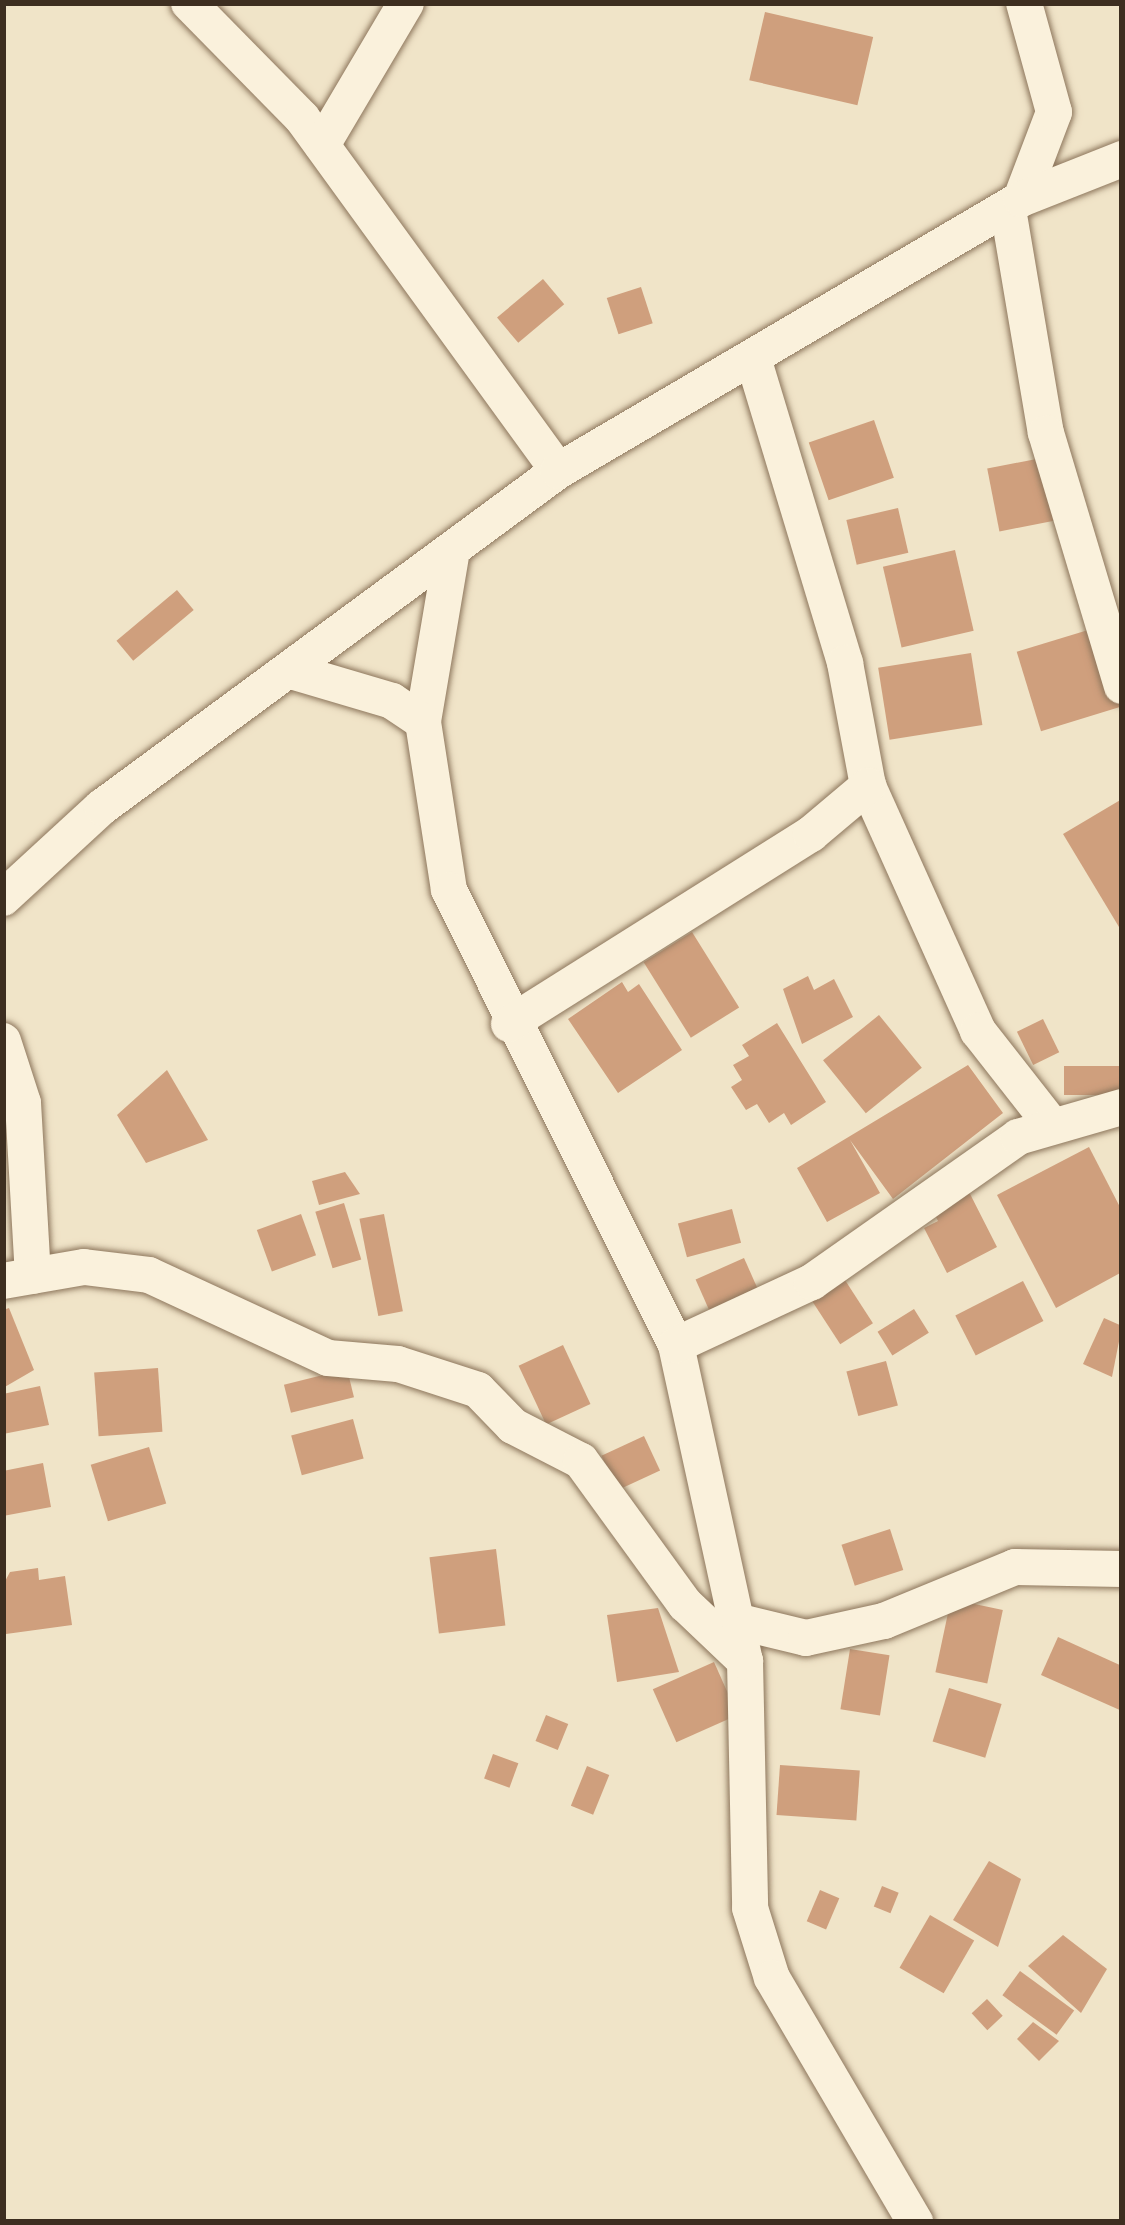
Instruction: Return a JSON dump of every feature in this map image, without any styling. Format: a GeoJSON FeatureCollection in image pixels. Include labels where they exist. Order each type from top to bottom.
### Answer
{"type":"FeatureCollection","features":[{"type":"Feature","properties":{"kind":"street"},"geometry":{"type":"LineString","coordinates":[[189,3],[229,33],[322,145],[558,471]]}},
{"type":"Feature","properties":{"kind":"street"},"geometry":{"type":"LineString","coordinates":[[322,145],[406,3]]}},
{"type":"Feature","properties":{"kind":"street"},"geometry":{"type":"LineString","coordinates":[[1024,3],[1054,112],[1015,207],[1046,434],[1122,686]]}},
{"type":"Feature","properties":{"kind":"street"},"geometry":{"type":"LineString","coordinates":[[3,898],[102,807],[558,471],[1015,207],[1122,159]]}},
{"type":"Feature","properties":{"kind":"street"},"geometry":{"type":"LineString","coordinates":[[753,358],[845,663],[868,787],[978,1031],[1051,1124]]}},
{"type":"Feature","properties":{"kind":"street"},"geometry":{"type":"LineString","coordinates":[[452,550],[423,722],[449,890],[509,1024],[609,1198],[676,1345],[746,1661],[750,1908],[792,2017],[914,2222]]}},
{"type":"Feature","properties":{"kind":"street"},"geometry":{"type":"LineString","coordinates":[[291,671],[392,701],[423,722]]}},
{"type":"Feature","properties":{"kind":"street"},"geometry":{"type":"LineString","coordinates":[[509,1024],[811,835],[868,787]]}},
{"type":"Feature","properties":{"kind":"street"},"geometry":{"type":"LineString","coordinates":[[3,1041],[22,1103],[18,1279],[108,1267],[149,1275],[328,1358],[398,1364],[478,1390],[513,1426],[581,1461],[685,1604],[746,1661]]}},
{"type":"Feature","properties":{"kind":"street"},"geometry":{"type":"LineString","coordinates":[[676,1345],[812,1282],[1051,1124],[1122,1107]]}},
{"type":"Feature","properties":{"kind":"street"},"geometry":{"type":"LineString","coordinates":[[740,1622],[806,1638],[884,1622],[1015,1567],[1122,1569]]}},
{"type":"Feature","properties":{"kind":"building"},"geometry":{"type":"Polygon","coordinates":[[[765,12],[873,37],[857,105],[749,80],[765,12]]]}},
{"type":"Feature","properties":{"kind":"building"},"geometry":{"type":"Polygon","coordinates":[[[543,279],[564,304],[518,343],[497,318],[543,279]]]}},
{"type":"Feature","properties":{"kind":"building"},"geometry":{"type":"Polygon","coordinates":[[[641,287],[653,323],[619,334],[607,298],[641,287]]]}},
{"type":"Feature","properties":{"kind":"building"},"geometry":{"type":"Polygon","coordinates":[[[874,420],[894,478],[829,500],[809,442],[874,420]]]}},
{"type":"Feature","properties":{"kind":"building"},"geometry":{"type":"Polygon","coordinates":[[[1052,456],[1064,519],[999,531],[987,469],[1052,456]]]}},
{"type":"Feature","properties":{"kind":"building"},"geometry":{"type":"Polygon","coordinates":[[[898,508],[908,553],[857,565],[846,520],[898,508]]]}},
{"type":"Feature","properties":{"kind":"building"},"geometry":{"type":"Polygon","coordinates":[[[955,550],[974,631],[902,648],[883,567],[955,550]]]}},
{"type":"Feature","properties":{"kind":"building"},"geometry":{"type":"Polygon","coordinates":[[[177,590],[194,610],[133,661],[116,641],[177,590]]]}},
{"type":"Feature","properties":{"kind":"building"},"geometry":{"type":"Polygon","coordinates":[[[1098,627],[1122,706],[1041,731],[1017,652],[1098,627]]]}},
{"type":"Feature","properties":{"kind":"building"},"geometry":{"type":"Polygon","coordinates":[[[971,653],[982,725],[890,740],[878,668],[971,653]]]}},
{"type":"Feature","properties":{"kind":"building"},"geometry":{"type":"Polygon","coordinates":[[[1122,799],[1122,925],[1119,927],[1063,834],[1122,799]]]}},
{"type":"Feature","properties":{"kind":"building"},"geometry":{"type":"Polygon","coordinates":[[[692,932],[739,1007],[691,1038],[644,962],[692,932]]]}},
{"type":"Feature","properties":{"kind":"building"},"geometry":{"type":"Polygon","coordinates":[[[808,976],[814,990],[834,979],[853,1017],[802,1044],[783,989],[808,976]]]}},
{"type":"Feature","properties":{"kind":"building"},"geometry":{"type":"Polygon","coordinates":[[[622,982],[628,992],[639,984],[682,1050],[618,1093],[568,1019],[622,982]]]}},
{"type":"Feature","properties":{"kind":"building"},"geometry":{"type":"Polygon","coordinates":[[[879,1015],[922,1068],[866,1113],[823,1060],[879,1015]]]}},
{"type":"Feature","properties":{"kind":"building"},"geometry":{"type":"Polygon","coordinates":[[[1043,1019],[1059,1052],[1033,1065],[1017,1032],[1043,1019]]]}},
{"type":"Feature","properties":{"kind":"building"},"geometry":{"type":"Polygon","coordinates":[[[777,1023],[826,1102],[791,1125],[784,1113],[769,1123],[757,1104],[746,1110],[731,1087],[742,1080],[733,1065],[749,1056],[742,1045],[777,1023]]]}},
{"type":"Feature","properties":{"kind":"building"},"geometry":{"type":"Polygon","coordinates":[[[968,1065],[1003,1113],[893,1199],[850,1140],[880,1193],[827,1222],[797,1168],[968,1065]]]}},
{"type":"Feature","properties":{"kind":"building"},"geometry":{"type":"Polygon","coordinates":[[[1064,1066],[1122,1066],[1122,1095],[1064,1095],[1064,1066]]]}},
{"type":"Feature","properties":{"kind":"building"},"geometry":{"type":"Polygon","coordinates":[[[167,1070],[208,1140],[146,1163],[117,1115],[167,1070]]]}},
{"type":"Feature","properties":{"kind":"building"},"geometry":{"type":"Polygon","coordinates":[[[1089,1147],[1122,1211],[1122,1272],[1056,1308],[997,1195],[1089,1147]]]}},
{"type":"Feature","properties":{"kind":"building"},"geometry":{"type":"Polygon","coordinates":[[[345,1172],[360,1194],[319,1205],[312,1181],[345,1172]]]}},
{"type":"Feature","properties":{"kind":"building"},"geometry":{"type":"Polygon","coordinates":[[[967,1188],[997,1247],[947,1273],[924,1228],[938,1221],[931,1207],[967,1188]]]}},
{"type":"Feature","properties":{"kind":"building"},"geometry":{"type":"Polygon","coordinates":[[[344,1203],[361,1259],[333,1268],[315,1212],[344,1203]]]}},
{"type":"Feature","properties":{"kind":"building"},"geometry":{"type":"Polygon","coordinates":[[[732,1209],[741,1243],[687,1257],[678,1223],[732,1209]]]}},
{"type":"Feature","properties":{"kind":"building"},"geometry":{"type":"Polygon","coordinates":[[[301,1214],[316,1255],[272,1271],[257,1230],[301,1214]]]}},
{"type":"Feature","properties":{"kind":"building"},"geometry":{"type":"Polygon","coordinates":[[[384,1214],[403,1311],[378,1316],[359,1219],[384,1214]]]}},
{"type":"Feature","properties":{"kind":"building"},"geometry":{"type":"Polygon","coordinates":[[[744,1258],[759,1291],[710,1312],[696,1280],[744,1258]]]}},
{"type":"Feature","properties":{"kind":"building"},"geometry":{"type":"Polygon","coordinates":[[[843,1277],[873,1323],[840,1344],[810,1298],[843,1277]]]}},
{"type":"Feature","properties":{"kind":"building"},"geometry":{"type":"Polygon","coordinates":[[[1023,1281],[1043,1321],[976,1356],[955,1316],[1023,1281]]]}},
{"type":"Feature","properties":{"kind":"building"},"geometry":{"type":"Polygon","coordinates":[[[9,1308],[34,1370],[3,1388],[3,1310],[9,1308]]]}},
{"type":"Feature","properties":{"kind":"building"},"geometry":{"type":"Polygon","coordinates":[[[914,1309],[929,1333],[892,1356],[878,1332],[914,1309]]]}},
{"type":"Feature","properties":{"kind":"building"},"geometry":{"type":"Polygon","coordinates":[[[1104,1318],[1122,1326],[1112,1377],[1083,1364],[1104,1318]]]}},
{"type":"Feature","properties":{"kind":"building"},"geometry":{"type":"Polygon","coordinates":[[[563,1345],[590,1404],[546,1425],[519,1366],[563,1345]]]}},
{"type":"Feature","properties":{"kind":"building"},"geometry":{"type":"Polygon","coordinates":[[[886,1361],[898,1405],[858,1416],[846,1372],[886,1361]]]}},
{"type":"Feature","properties":{"kind":"building"},"geometry":{"type":"Polygon","coordinates":[[[158,1368],[162,1432],[99,1436],[94,1372],[158,1368]]]}},
{"type":"Feature","properties":{"kind":"building"},"geometry":{"type":"Polygon","coordinates":[[[347,1369],[354,1397],[291,1413],[284,1385],[347,1369]]]}},
{"type":"Feature","properties":{"kind":"building"},"geometry":{"type":"Polygon","coordinates":[[[40,1386],[49,1425],[3,1434],[3,1394],[40,1386]]]}},
{"type":"Feature","properties":{"kind":"building"},"geometry":{"type":"Polygon","coordinates":[[[353,1419],[364,1459],[302,1475],[291,1436],[353,1419]]]}},
{"type":"Feature","properties":{"kind":"building"},"geometry":{"type":"Polygon","coordinates":[[[644,1436],[660,1470],[617,1490],[601,1456],[644,1436]]]}},
{"type":"Feature","properties":{"kind":"building"},"geometry":{"type":"Polygon","coordinates":[[[149,1447],[166,1503],[108,1521],[91,1465],[149,1447]]]}},
{"type":"Feature","properties":{"kind":"building"},"geometry":{"type":"Polygon","coordinates":[[[43,1463],[51,1507],[3,1516],[3,1471],[43,1463]]]}},
{"type":"Feature","properties":{"kind":"building"},"geometry":{"type":"Polygon","coordinates":[[[890,1529],[903,1570],[855,1586],[841,1545],[890,1529]]]}},
{"type":"Feature","properties":{"kind":"building"},"geometry":{"type":"Polygon","coordinates":[[[496,1549],[505,1625],[439,1634],[429,1557],[496,1549]]]}},
{"type":"Feature","properties":{"kind":"building"},"geometry":{"type":"Polygon","coordinates":[[[38,1568],[39,1580],[65,1576],[72,1625],[6,1634],[3,1585],[10,1572],[38,1568]]]}},
{"type":"Feature","properties":{"kind":"building"},"geometry":{"type":"Polygon","coordinates":[[[951,1599],[1003,1610],[987,1683],[935,1672],[951,1599]]]}},
{"type":"Feature","properties":{"kind":"building"},"geometry":{"type":"Polygon","coordinates":[[[658,1608],[679,1672],[617,1682],[607,1615],[658,1608]]]}},
{"type":"Feature","properties":{"kind":"building"},"geometry":{"type":"Polygon","coordinates":[[[1058,1637],[1122,1666],[1122,1711],[1041,1675],[1058,1637]]]}},
{"type":"Feature","properties":{"kind":"building"},"geometry":{"type":"Polygon","coordinates":[[[850,1649],[890,1655],[880,1716],[840,1709],[850,1649]]]}},
{"type":"Feature","properties":{"kind":"building"},"geometry":{"type":"Polygon","coordinates":[[[714,1662],[738,1715],[676,1742],[653,1689],[714,1662]]]}},
{"type":"Feature","properties":{"kind":"building"},"geometry":{"type":"Polygon","coordinates":[[[949,1688],[1002,1704],[985,1758],[933,1742],[949,1688]]]}},
{"type":"Feature","properties":{"kind":"building"},"geometry":{"type":"Polygon","coordinates":[[[546,1715],[568,1724],[558,1750],[536,1741],[546,1715]]]}},
{"type":"Feature","properties":{"kind":"building"},"geometry":{"type":"Polygon","coordinates":[[[493,1754],[518,1763],[509,1788],[484,1778],[493,1754]]]}},
{"type":"Feature","properties":{"kind":"building"},"geometry":{"type":"Polygon","coordinates":[[[780,1765],[860,1771],[856,1820],[777,1815],[780,1765]]]}},
{"type":"Feature","properties":{"kind":"building"},"geometry":{"type":"Polygon","coordinates":[[[587,1766],[609,1775],[593,1815],[571,1806],[587,1766]]]}},
{"type":"Feature","properties":{"kind":"building"},"geometry":{"type":"Polygon","coordinates":[[[989,1861],[1021,1879],[998,1947],[953,1920],[989,1861]]]}},
{"type":"Feature","properties":{"kind":"building"},"geometry":{"type":"Polygon","coordinates":[[[882,1886],[899,1893],[890,1913],[874,1906],[882,1886]]]}},
{"type":"Feature","properties":{"kind":"building"},"geometry":{"type":"Polygon","coordinates":[[[820,1890],[839,1898],[826,1930],[807,1921],[820,1890]]]}},
{"type":"Feature","properties":{"kind":"building"},"geometry":{"type":"Polygon","coordinates":[[[930,1915],[974,1940],[944,1993],[900,1968],[930,1915]]]}},
{"type":"Feature","properties":{"kind":"building"},"geometry":{"type":"Polygon","coordinates":[[[1063,1935],[1107,1969],[1081,2013],[1028,1966],[1063,1935]]]}},
{"type":"Feature","properties":{"kind":"building"},"geometry":{"type":"Polygon","coordinates":[[[1020,1971],[1074,2010],[1057,2035],[1002,1995],[1020,1971]]]}},
{"type":"Feature","properties":{"kind":"building"},"geometry":{"type":"Polygon","coordinates":[[[987,1999],[1003,2016],[987,2030],[972,2013],[987,1999]]]}},
{"type":"Feature","properties":{"kind":"building"},"geometry":{"type":"Polygon","coordinates":[[[1033,2022],[1059,2041],[1039,2061],[1017,2039],[1033,2022]]]}}]}
